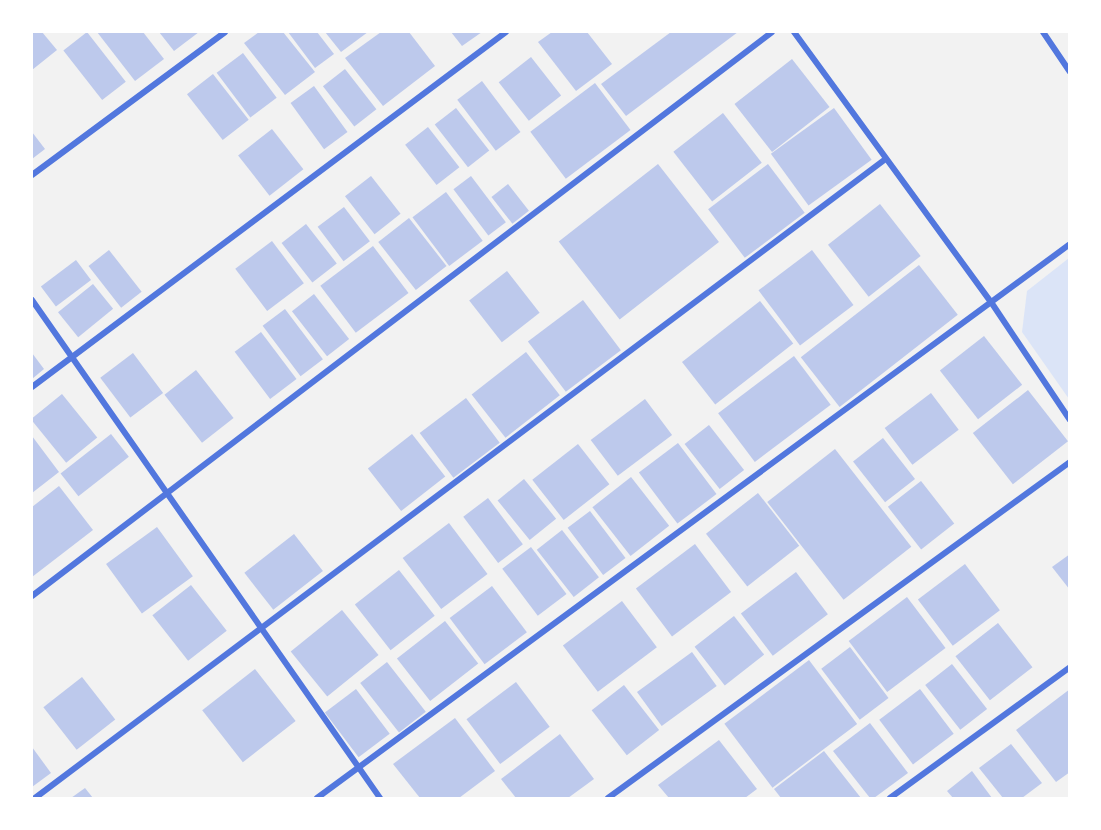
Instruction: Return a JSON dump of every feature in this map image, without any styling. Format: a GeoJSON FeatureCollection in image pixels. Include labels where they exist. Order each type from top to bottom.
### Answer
{"type":"FeatureCollection","features":[{"type":"Feature","properties":{"kind":"street"},"geometry":{"type":"LineString","coordinates":[[32,176],[225,32]]}},
{"type":"Feature","properties":{"kind":"street"},"geometry":{"type":"LineString","coordinates":[[32,387],[506,32]]}},
{"type":"Feature","properties":{"kind":"street"},"geometry":{"type":"LineString","coordinates":[[32,596],[772,32]]}},
{"type":"Feature","properties":{"kind":"street"},"geometry":{"type":"LineString","coordinates":[[794,32],[884,160],[991,302],[1070,420]]}},
{"type":"Feature","properties":{"kind":"street"},"geometry":{"type":"LineString","coordinates":[[1043,32],[1070,72]]}},
{"type":"Feature","properties":{"kind":"street"},"geometry":{"type":"LineString","coordinates":[[35,798],[884,160]]}},
{"type":"Feature","properties":{"kind":"street"},"geometry":{"type":"LineString","coordinates":[[317,798],[1070,244]]}},
{"type":"Feature","properties":{"kind":"street"},"geometry":{"type":"LineString","coordinates":[[32,300],[380,798]]}},
{"type":"Feature","properties":{"kind":"street"},"geometry":{"type":"LineString","coordinates":[[608,798],[1070,462]]}},
{"type":"Feature","properties":{"kind":"street"},"geometry":{"type":"LineString","coordinates":[[890,798],[1070,667]]}},
{"type":"Feature","properties":{"kind":"shaded area"},"geometry":{"type":"Polygon","coordinates":[[[1069,258],[1069,399],[1022,332],[1027,291],[1069,258]]]}},
{"type":"Feature","properties":{"kind":"building"},"geometry":{"type":"Polygon","coordinates":[[[32,32],[42,32],[57,50],[32,70],[32,32]]]}},
{"type":"Feature","properties":{"kind":"building"},"geometry":{"type":"Polygon","coordinates":[[[87,32],[126,82],[102,100],[63,50],[87,32]]]}},
{"type":"Feature","properties":{"kind":"building"},"geometry":{"type":"Polygon","coordinates":[[[97,32],[143,32],[164,59],[135,81],[97,32]]]}},
{"type":"Feature","properties":{"kind":"building"},"geometry":{"type":"Polygon","coordinates":[[[159,32],[199,32],[174,51],[159,32]]]}},
{"type":"Feature","properties":{"kind":"building"},"geometry":{"type":"Polygon","coordinates":[[[259,32],[283,32],[315,72],[285,95],[244,43],[259,32]]]}},
{"type":"Feature","properties":{"kind":"building"},"geometry":{"type":"Polygon","coordinates":[[[288,32],[317,32],[334,54],[315,68],[288,32]]]}},
{"type":"Feature","properties":{"kind":"building"},"geometry":{"type":"Polygon","coordinates":[[[325,32],[368,32],[341,52],[325,32]]]}},
{"type":"Feature","properties":{"kind":"building"},"geometry":{"type":"Polygon","coordinates":[[[381,32],[409,32],[435,66],[383,106],[345,58],[381,32]]]}},
{"type":"Feature","properties":{"kind":"building"},"geometry":{"type":"Polygon","coordinates":[[[451,32],[482,32],[462,46],[451,32]]]}},
{"type":"Feature","properties":{"kind":"building"},"geometry":{"type":"Polygon","coordinates":[[[552,32],[587,32],[612,64],[576,91],[538,42],[552,32]]]}},
{"type":"Feature","properties":{"kind":"building"},"geometry":{"type":"Polygon","coordinates":[[[671,32],[738,32],[626,116],[601,84],[671,32]]]}},
{"type":"Feature","properties":{"kind":"building"},"geometry":{"type":"Polygon","coordinates":[[[243,53],[277,98],[250,118],[217,73],[243,53]]]}},
{"type":"Feature","properties":{"kind":"building"},"geometry":{"type":"Polygon","coordinates":[[[531,57],[561,96],[529,121],[499,82],[531,57]]]}},
{"type":"Feature","properties":{"kind":"building"},"geometry":{"type":"Polygon","coordinates":[[[792,59],[830,107],[772,152],[734,104],[792,59]]]}},
{"type":"Feature","properties":{"kind":"building"},"geometry":{"type":"Polygon","coordinates":[[[345,69],[376,109],[354,126],[323,86],[345,69]]]}},
{"type":"Feature","properties":{"kind":"building"},"geometry":{"type":"Polygon","coordinates":[[[213,74],[249,120],[223,140],[187,94],[213,74]]]}},
{"type":"Feature","properties":{"kind":"building"},"geometry":{"type":"Polygon","coordinates":[[[482,81],[521,132],[496,151],[457,100],[482,81]]]}},
{"type":"Feature","properties":{"kind":"building"},"geometry":{"type":"Polygon","coordinates":[[[595,83],[631,130],[566,179],[530,132],[595,83]]]}},
{"type":"Feature","properties":{"kind":"building"},"geometry":{"type":"Polygon","coordinates":[[[314,86],[348,132],[324,149],[291,103],[314,86]]]}},
{"type":"Feature","properties":{"kind":"building"},"geometry":{"type":"Polygon","coordinates":[[[456,108],[489,151],[468,167],[435,125],[456,108]]]}},
{"type":"Feature","properties":{"kind":"building"},"geometry":{"type":"Polygon","coordinates":[[[834,108],[872,160],[809,206],[771,154],[834,108]]]}},
{"type":"Feature","properties":{"kind":"building"},"geometry":{"type":"Polygon","coordinates":[[[723,113],[762,163],[712,201],[673,152],[723,113]]]}},
{"type":"Feature","properties":{"kind":"building"},"geometry":{"type":"Polygon","coordinates":[[[428,127],[459,167],[437,185],[405,145],[428,127]]]}},
{"type":"Feature","properties":{"kind":"building"},"geometry":{"type":"Polygon","coordinates":[[[272,129],[303,169],[270,196],[238,155],[272,129]]]}},
{"type":"Feature","properties":{"kind":"building"},"geometry":{"type":"Polygon","coordinates":[[[32,132],[45,149],[32,159],[32,132]]]}},
{"type":"Feature","properties":{"kind":"building"},"geometry":{"type":"Polygon","coordinates":[[[658,164],[719,242],[620,320],[559,242],[658,164]]]}},
{"type":"Feature","properties":{"kind":"building"},"geometry":{"type":"Polygon","coordinates":[[[768,164],[805,213],[745,258],[708,209],[768,164]]]}},
{"type":"Feature","properties":{"kind":"building"},"geometry":{"type":"Polygon","coordinates":[[[371,176],[401,214],[375,234],[345,196],[371,176]]]}},
{"type":"Feature","properties":{"kind":"building"},"geometry":{"type":"Polygon","coordinates":[[[471,176],[506,222],[488,236],[453,189],[471,176]]]}},
{"type":"Feature","properties":{"kind":"building"},"geometry":{"type":"Polygon","coordinates":[[[508,184],[529,211],[512,224],[491,197],[508,184]]]}},
{"type":"Feature","properties":{"kind":"building"},"geometry":{"type":"Polygon","coordinates":[[[446,192],[483,241],[449,266],[412,217],[446,192]]]}},
{"type":"Feature","properties":{"kind":"building"},"geometry":{"type":"Polygon","coordinates":[[[880,204],[921,256],[869,297],[828,245],[880,204]]]}},
{"type":"Feature","properties":{"kind":"building"},"geometry":{"type":"Polygon","coordinates":[[[344,207],[370,241],[344,261],[318,227],[344,207]]]}},
{"type":"Feature","properties":{"kind":"building"},"geometry":{"type":"Polygon","coordinates":[[[409,218],[447,266],[416,290],[378,242],[409,218]]]}},
{"type":"Feature","properties":{"kind":"building"},"geometry":{"type":"Polygon","coordinates":[[[306,224],[337,263],[312,282],[282,243],[306,224]]]}},
{"type":"Feature","properties":{"kind":"building"},"geometry":{"type":"Polygon","coordinates":[[[272,241],[304,283],[267,311],[235,269],[272,241]]]}},
{"type":"Feature","properties":{"kind":"building"},"geometry":{"type":"Polygon","coordinates":[[[373,246],[409,293],[356,333],[320,286],[373,246]]]}},
{"type":"Feature","properties":{"kind":"building"},"geometry":{"type":"Polygon","coordinates":[[[109,250],[142,292],[121,308],[89,266],[109,250]]]}},
{"type":"Feature","properties":{"kind":"building"},"geometry":{"type":"Polygon","coordinates":[[[812,250],[854,305],[800,345],[758,290],[812,250]]]}},
{"type":"Feature","properties":{"kind":"building"},"geometry":{"type":"Polygon","coordinates":[[[76,260],[91,280],[56,306],[41,286],[76,260]]]}},
{"type":"Feature","properties":{"kind":"building"},"geometry":{"type":"Polygon","coordinates":[[[919,265],[958,315],[840,407],[801,357],[919,265]]]}},
{"type":"Feature","properties":{"kind":"building"},"geometry":{"type":"Polygon","coordinates":[[[507,271],[540,313],[502,342],[469,301],[507,271]]]}},
{"type":"Feature","properties":{"kind":"building"},"geometry":{"type":"Polygon","coordinates":[[[93,284],[113,309],[78,337],[58,312],[93,284]]]}},
{"type":"Feature","properties":{"kind":"building"},"geometry":{"type":"Polygon","coordinates":[[[314,294],[349,339],[327,356],[292,311],[314,294]]]}},
{"type":"Feature","properties":{"kind":"building"},"geometry":{"type":"Polygon","coordinates":[[[583,300],[621,350],[566,392],[528,342],[583,300]]]}},
{"type":"Feature","properties":{"kind":"building"},"geometry":{"type":"Polygon","coordinates":[[[760,301],[793,344],[715,405],[682,362],[760,301]]]}},
{"type":"Feature","properties":{"kind":"building"},"geometry":{"type":"Polygon","coordinates":[[[285,309],[323,359],[301,376],[263,326],[285,309]]]}},
{"type":"Feature","properties":{"kind":"building"},"geometry":{"type":"Polygon","coordinates":[[[261,332],[297,379],[270,399],[235,352],[261,332]]]}},
{"type":"Feature","properties":{"kind":"building"},"geometry":{"type":"Polygon","coordinates":[[[984,336],[1022,385],[978,419],[940,370],[984,336]]]}},
{"type":"Feature","properties":{"kind":"building"},"geometry":{"type":"Polygon","coordinates":[[[526,352],[560,395],[505,438],[472,394],[526,352]]]}},
{"type":"Feature","properties":{"kind":"building"},"geometry":{"type":"Polygon","coordinates":[[[32,353],[44,369],[32,379],[32,353]]]}},
{"type":"Feature","properties":{"kind":"building"},"geometry":{"type":"Polygon","coordinates":[[[133,353],[163,393],[130,418],[100,378],[133,353]]]}},
{"type":"Feature","properties":{"kind":"building"},"geometry":{"type":"Polygon","coordinates":[[[794,356],[831,405],[755,462],[718,413],[794,356]]]}},
{"type":"Feature","properties":{"kind":"building"},"geometry":{"type":"Polygon","coordinates":[[[196,370],[234,418],[202,443],[164,395],[196,370]]]}},
{"type":"Feature","properties":{"kind":"building"},"geometry":{"type":"Polygon","coordinates":[[[1028,390],[1068,441],[1013,484],[973,433],[1028,390]]]}},
{"type":"Feature","properties":{"kind":"building"},"geometry":{"type":"Polygon","coordinates":[[[931,393],[959,430],[912,465],[885,428],[931,393]]]}},
{"type":"Feature","properties":{"kind":"building"},"geometry":{"type":"Polygon","coordinates":[[[62,394],[97,438],[66,463],[32,421],[62,394]]]}},
{"type":"Feature","properties":{"kind":"building"},"geometry":{"type":"Polygon","coordinates":[[[466,398],[500,443],[453,478],[420,433],[466,398]]]}},
{"type":"Feature","properties":{"kind":"building"},"geometry":{"type":"Polygon","coordinates":[[[645,399],[672,435],[618,476],[591,440],[645,399]]]}},
{"type":"Feature","properties":{"kind":"building"},"geometry":{"type":"Polygon","coordinates":[[[709,425],[744,470],[720,489],[685,444],[709,425]]]}},
{"type":"Feature","properties":{"kind":"building"},"geometry":{"type":"Polygon","coordinates":[[[111,434],[129,457],[78,496],[61,473],[111,434]]]}},
{"type":"Feature","properties":{"kind":"building"},"geometry":{"type":"Polygon","coordinates":[[[412,434],[445,477],[401,511],[368,468],[412,434]]]}},
{"type":"Feature","properties":{"kind":"building"},"geometry":{"type":"Polygon","coordinates":[[[32,436],[59,472],[32,493],[32,436]]]}},
{"type":"Feature","properties":{"kind":"building"},"geometry":{"type":"Polygon","coordinates":[[[883,438],[915,479],[885,502],[853,461],[883,438]]]}},
{"type":"Feature","properties":{"kind":"building"},"geometry":{"type":"Polygon","coordinates":[[[678,443],[717,494],[677,524],[639,472],[678,443]]]}},
{"type":"Feature","properties":{"kind":"building"},"geometry":{"type":"Polygon","coordinates":[[[578,444],[609,484],[564,520],[532,480],[578,444]]]}},
{"type":"Feature","properties":{"kind":"building"},"geometry":{"type":"Polygon","coordinates":[[[835,449],[911,547],[844,600],[767,502],[835,449]]]}},
{"type":"Feature","properties":{"kind":"building"},"geometry":{"type":"Polygon","coordinates":[[[631,477],[669,526],[631,556],[592,507],[631,477]]]}},
{"type":"Feature","properties":{"kind":"building"},"geometry":{"type":"Polygon","coordinates":[[[524,479],[556,519],[530,540],[498,500],[524,479]]]}},
{"type":"Feature","properties":{"kind":"building"},"geometry":{"type":"Polygon","coordinates":[[[921,481],[954,524],[921,549],[888,507],[921,481]]]}},
{"type":"Feature","properties":{"kind":"building"},"geometry":{"type":"Polygon","coordinates":[[[59,486],[93,530],[32,577],[32,507],[59,486]]]}},
{"type":"Feature","properties":{"kind":"building"},"geometry":{"type":"Polygon","coordinates":[[[758,493],[799,546],[747,586],[706,534],[758,493]]]}},
{"type":"Feature","properties":{"kind":"building"},"geometry":{"type":"Polygon","coordinates":[[[488,498],[523,544],[498,563],[463,517],[488,498]]]}},
{"type":"Feature","properties":{"kind":"building"},"geometry":{"type":"Polygon","coordinates":[[[590,511],[626,558],[603,575],[568,528],[590,511]]]}},
{"type":"Feature","properties":{"kind":"building"},"geometry":{"type":"Polygon","coordinates":[[[449,523],[488,574],[441,609],[403,558],[449,523]]]}},
{"type":"Feature","properties":{"kind":"building"},"geometry":{"type":"Polygon","coordinates":[[[157,527],[193,576],[142,613],[106,564],[157,527]]]}},
{"type":"Feature","properties":{"kind":"building"},"geometry":{"type":"Polygon","coordinates":[[[562,530],[599,577],[574,597],[537,550],[562,530]]]}},
{"type":"Feature","properties":{"kind":"building"},"geometry":{"type":"Polygon","coordinates":[[[294,534],[323,571],[273,610],[244,573],[294,534]]]}},
{"type":"Feature","properties":{"kind":"building"},"geometry":{"type":"Polygon","coordinates":[[[695,544],[731,592],[672,636],[636,589],[695,544]]]}},
{"type":"Feature","properties":{"kind":"building"},"geometry":{"type":"Polygon","coordinates":[[[531,547],[567,594],[538,616],[502,569],[531,547]]]}},
{"type":"Feature","properties":{"kind":"building"},"geometry":{"type":"Polygon","coordinates":[[[1070,554],[1070,590],[1052,567],[1070,554]]]}},
{"type":"Feature","properties":{"kind":"building"},"geometry":{"type":"Polygon","coordinates":[[[965,564],[1000,610],[953,646],[918,600],[965,564]]]}},
{"type":"Feature","properties":{"kind":"building"},"geometry":{"type":"Polygon","coordinates":[[[399,570],[435,616],[391,650],[355,604],[399,570]]]}},
{"type":"Feature","properties":{"kind":"building"},"geometry":{"type":"Polygon","coordinates":[[[796,572],[828,614],[773,656],[741,614],[796,572]]]}},
{"type":"Feature","properties":{"kind":"building"},"geometry":{"type":"Polygon","coordinates":[[[191,585],[227,631],[188,661],[152,615],[191,585]]]}},
{"type":"Feature","properties":{"kind":"building"},"geometry":{"type":"Polygon","coordinates":[[[492,586],[527,632],[485,664],[450,618],[492,586]]]}},
{"type":"Feature","properties":{"kind":"building"},"geometry":{"type":"Polygon","coordinates":[[[907,597],[946,648],[887,692],[849,641],[907,597]]]}},
{"type":"Feature","properties":{"kind":"building"},"geometry":{"type":"Polygon","coordinates":[[[622,601],[657,647],[598,692],[563,646],[622,601]]]}},
{"type":"Feature","properties":{"kind":"building"},"geometry":{"type":"Polygon","coordinates":[[[342,610],[379,655],[327,697],[291,652],[342,610]]]}},
{"type":"Feature","properties":{"kind":"building"},"geometry":{"type":"Polygon","coordinates":[[[734,616],[764,655],[725,685],[695,647],[734,616]]]}},
{"type":"Feature","properties":{"kind":"building"},"geometry":{"type":"Polygon","coordinates":[[[445,621],[478,664],[430,701],[397,659],[445,621]]]}},
{"type":"Feature","properties":{"kind":"building"},"geometry":{"type":"Polygon","coordinates":[[[998,623],[1032,667],[990,700],[955,656],[998,623]]]}},
{"type":"Feature","properties":{"kind":"building"},"geometry":{"type":"Polygon","coordinates":[[[850,647],[889,698],[860,720],[821,669],[850,647]]]}},
{"type":"Feature","properties":{"kind":"building"},"geometry":{"type":"Polygon","coordinates":[[[692,652],[717,686],[662,726],[637,692],[692,652]]]}},
{"type":"Feature","properties":{"kind":"building"},"geometry":{"type":"Polygon","coordinates":[[[809,660],[857,724],[772,788],[724,724],[809,660]]]}},
{"type":"Feature","properties":{"kind":"building"},"geometry":{"type":"Polygon","coordinates":[[[387,662],[426,712],[399,733],[360,683],[387,662]]]}},
{"type":"Feature","properties":{"kind":"building"},"geometry":{"type":"Polygon","coordinates":[[[952,664],[987,709],[960,730],[925,685],[952,664]]]}},
{"type":"Feature","properties":{"kind":"building"},"geometry":{"type":"Polygon","coordinates":[[[255,669],[296,721],[243,762],[202,710],[255,669]]]}},
{"type":"Feature","properties":{"kind":"building"},"geometry":{"type":"Polygon","coordinates":[[[82,677],[115,720],[77,750],[43,707],[82,677]]]}},
{"type":"Feature","properties":{"kind":"building"},"geometry":{"type":"Polygon","coordinates":[[[516,682],[550,727],[500,764],[466,719],[516,682]]]}},
{"type":"Feature","properties":{"kind":"building"},"geometry":{"type":"Polygon","coordinates":[[[624,685],[659,730],[627,755],[592,710],[624,685]]]}},
{"type":"Feature","properties":{"kind":"building"},"geometry":{"type":"Polygon","coordinates":[[[356,689],[390,734],[359,757],[325,712],[356,689]]]}},
{"type":"Feature","properties":{"kind":"building"},"geometry":{"type":"Polygon","coordinates":[[[920,689],[954,734],[913,764],[879,720],[920,689]]]}},
{"type":"Feature","properties":{"kind":"building"},"geometry":{"type":"Polygon","coordinates":[[[1070,689],[1070,772],[1056,782],[1016,730],[1070,689]]]}},
{"type":"Feature","properties":{"kind":"building"},"geometry":{"type":"Polygon","coordinates":[[[455,718],[495,771],[459,798],[420,798],[393,764],[455,718]]]}},
{"type":"Feature","properties":{"kind":"building"},"geometry":{"type":"Polygon","coordinates":[[[870,723],[908,773],[874,798],[870,798],[833,751],[870,723]]]}},
{"type":"Feature","properties":{"kind":"building"},"geometry":{"type":"Polygon","coordinates":[[[560,734],[594,779],[568,798],[516,798],[501,779],[560,734]]]}},
{"type":"Feature","properties":{"kind":"building"},"geometry":{"type":"Polygon","coordinates":[[[719,740],[757,789],[745,798],[669,798],[658,785],[719,740]]]}},
{"type":"Feature","properties":{"kind":"building"},"geometry":{"type":"Polygon","coordinates":[[[1011,744],[1042,783],[1022,798],[1003,798],[979,768],[1011,744]]]}},
{"type":"Feature","properties":{"kind":"building"},"geometry":{"type":"Polygon","coordinates":[[[32,747],[51,773],[32,787],[32,747]]]}},
{"type":"Feature","properties":{"kind":"building"},"geometry":{"type":"Polygon","coordinates":[[[824,751],[861,798],[781,798],[774,789],[824,751]]]}},
{"type":"Feature","properties":{"kind":"building"},"geometry":{"type":"Polygon","coordinates":[[[972,771],[992,798],[953,798],[947,791],[972,771]]]}},
{"type":"Feature","properties":{"kind":"building"},"geometry":{"type":"Polygon","coordinates":[[[85,788],[93,798],[71,798],[85,788]]]}}]}
